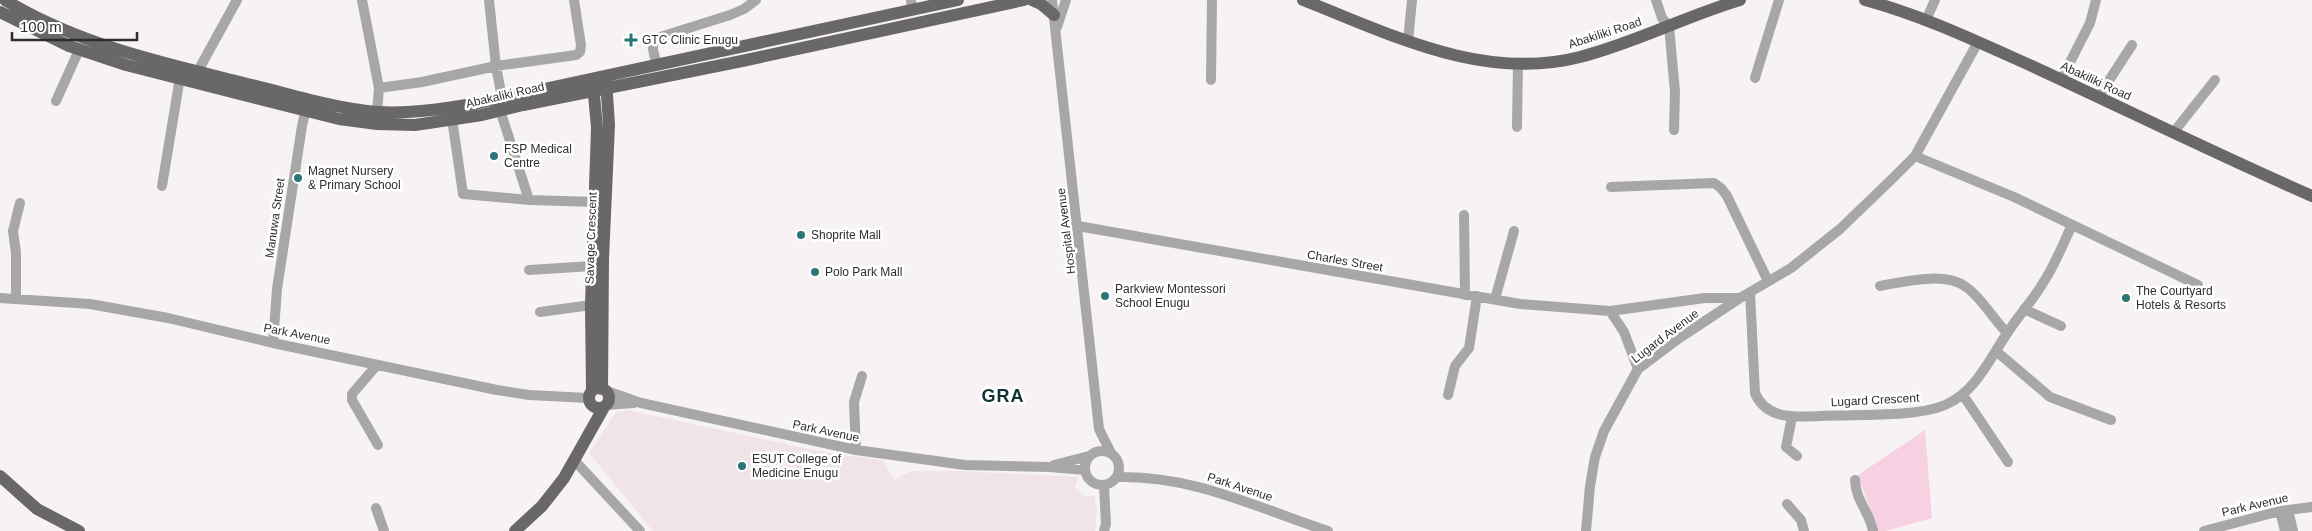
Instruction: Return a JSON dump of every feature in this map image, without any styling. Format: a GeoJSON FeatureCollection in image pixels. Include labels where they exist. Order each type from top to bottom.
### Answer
{"type":"FeatureCollection","features":[{"type":"Feature","properties":{"kind":"main road","name":"Abakaliki Road"},"geometry":{"type":"LineString","coordinates":[[307,105],[339,119],[376,124],[415,125],[451,114],[600,82],[658,65],[869,20],[911,5],[958,0]]}},
{"type":"Feature","properties":{"kind":"main road","name":"Abakaliki Road"},"geometry":{"type":"LineString","coordinates":[[600,82],[742,61],[1024,0]]}},
{"type":"Feature","properties":{"kind":"main road"},"geometry":{"type":"LineString","coordinates":[[1032,0],[1041,4],[1054,15]]}},
{"type":"Feature","properties":{"kind":"main road","name":"Abakiliki Road"},"geometry":{"type":"LineString","coordinates":[[1303,0],[1408,41],[1465,58],[1518,63],[1554,62],[1577,58],[1740,0]]}},
{"type":"Feature","properties":{"kind":"main road","name":"Abakiliki Road"},"geometry":{"type":"LineString","coordinates":[[1865,0],[1926,20],[1978,42],[2099,96],[2172,133],[2312,196]]}},
{"type":"Feature","properties":{"kind":"main road","name":"Abakaliki Road"},"geometry":{"type":"LineString","coordinates":[[8,6],[79,50],[117,56],[307,105],[377,112],[451,114]]}},
{"type":"Feature","properties":{"kind":"main road","name":"Abakaliki Road"},"geometry":{"type":"LineString","coordinates":[[8,6],[69,32],[117,56]]}},
{"type":"Feature","properties":{"kind":"main road"},"geometry":{"type":"LineString","coordinates":[[869,20],[869,34]]}},
{"type":"Feature","properties":{"kind":"main road","name":"Savage Crescent"},"geometry":{"type":"LineString","coordinates":[[597,346],[591,305],[600,82]]}},
{"type":"Feature","properties":{"kind":"main road","name":"Savage Crescent"},"geometry":{"type":"LineString","coordinates":[[598,398],[597,346],[609,125],[600,82]]}},
{"type":"Feature","properties":{"kind":"main road"},"geometry":{"type":"LineString","coordinates":[[515,531],[542,506],[575,461],[589,434],[598,398]]}},
{"type":"Feature","properties":{"kind":"main road"},"geometry":{"type":"LineString","coordinates":[[0,476],[37,509],[79,531]]}},
{"type":"Feature","properties":{"kind":"street"},"geometry":{"type":"LineString","coordinates":[[195,77],[237,0]]}},
{"type":"Feature","properties":{"kind":"street"},"geometry":{"type":"LineString","coordinates":[[362,0],[379,88],[377,112]]}},
{"type":"Feature","properties":{"kind":"street"},"geometry":{"type":"LineString","coordinates":[[490,0],[501,104],[529,200]]}},
{"type":"Feature","properties":{"kind":"street"},"geometry":{"type":"LineString","coordinates":[[379,88],[496,66],[576,55],[580,52],[581,45],[574,0]]}},
{"type":"Feature","properties":{"kind":"street"},"geometry":{"type":"LineString","coordinates":[[658,65],[652,47],[657,38],[730,15],[744,9],[756,0]]}},
{"type":"Feature","properties":{"kind":"street","name":"Hospital Avenue"},"geometry":{"type":"LineString","coordinates":[[1052,0],[1099,429]]}},
{"type":"Feature","properties":{"kind":"street"},"geometry":{"type":"LineString","coordinates":[[1055,30],[1066,0]]}},
{"type":"Feature","properties":{"kind":"street"},"geometry":{"type":"LineString","coordinates":[[1211,80],[1212,0]]}},
{"type":"Feature","properties":{"kind":"street"},"geometry":{"type":"LineString","coordinates":[[1408,41],[1412,0]]}},
{"type":"Feature","properties":{"kind":"street"},"geometry":{"type":"LineString","coordinates":[[1656,0],[1662,18],[1669,26],[1675,92],[1674,130]]}},
{"type":"Feature","properties":{"kind":"street"},"geometry":{"type":"LineString","coordinates":[[1755,78],[1779,0]]}},
{"type":"Feature","properties":{"kind":"street"},"geometry":{"type":"LineString","coordinates":[[1926,20],[1935,0]]}},
{"type":"Feature","properties":{"kind":"street"},"geometry":{"type":"LineString","coordinates":[[2061,80],[2090,23],[2096,0]]}},
{"type":"Feature","properties":{"kind":"street","name":"Lugard Avenue"},"geometry":{"type":"LineString","coordinates":[[1586,531],[1590,486],[1598,448],[1614,411],[1638,369],[1678,339],[1740,298],[1791,268],[1840,229],[1914,156],[1978,42]]}},
{"type":"Feature","properties":{"kind":"street"},"geometry":{"type":"LineString","coordinates":[[2099,96],[2132,44]]}},
{"type":"Feature","properties":{"kind":"street"},"geometry":{"type":"LineString","coordinates":[[56,101],[79,50]]}},
{"type":"Feature","properties":{"kind":"street"},"geometry":{"type":"LineString","coordinates":[[1517,127],[1518,63]]}},
{"type":"Feature","properties":{"kind":"street"},"geometry":{"type":"LineString","coordinates":[[162,186],[180,73]]}},
{"type":"Feature","properties":{"kind":"street"},"geometry":{"type":"LineString","coordinates":[[2172,133],[2215,80]]}},
{"type":"Feature","properties":{"kind":"street","name":"Manuwa Street"},"geometry":{"type":"LineString","coordinates":[[273,343],[277,289],[307,105]]}},
{"type":"Feature","properties":{"kind":"street"},"geometry":{"type":"LineString","coordinates":[[451,114],[463,194],[529,200],[596,202]]}},
{"type":"Feature","properties":{"kind":"street"},"geometry":{"type":"LineString","coordinates":[[1914,156],[1977,181],[2198,285]]}},
{"type":"Feature","properties":{"kind":"street"},"geometry":{"type":"LineString","coordinates":[[1611,187],[1714,183],[1718,185],[1726,196],[1768,282]]}},
{"type":"Feature","properties":{"kind":"street"},"geometry":{"type":"LineString","coordinates":[[16,299],[16,254],[13,225],[20,203]]}},
{"type":"Feature","properties":{"kind":"street"},"geometry":{"type":"LineString","coordinates":[[1464,215],[1465,295]]}},
{"type":"Feature","properties":{"kind":"street","name":"Lugard Crescent"},"geometry":{"type":"LineString","coordinates":[[1750,292],[1755,393],[1758,400],[1768,411],[1792,417],[1915,412],[1944,405],[1963,395],[1975,383],[2007,332],[2044,282],[2072,225]]}},
{"type":"Feature","properties":{"kind":"street","name":"Charles Street"},"geometry":{"type":"LineString","coordinates":[[1078,226],[1520,304],[1610,311],[1705,298],[1740,298]]}},
{"type":"Feature","properties":{"kind":"street"},"geometry":{"type":"LineString","coordinates":[[1495,299],[1514,231]]}},
{"type":"Feature","properties":{"kind":"street"},"geometry":{"type":"LineString","coordinates":[[529,270],[592,266]]}},
{"type":"Feature","properties":{"kind":"street"},"geometry":{"type":"LineString","coordinates":[[1880,286],[1922,278],[1949,280],[1963,285],[2007,332]]}},
{"type":"Feature","properties":{"kind":"street"},"geometry":{"type":"LineString","coordinates":[[1448,395],[1455,366],[1469,348],[1476,296]]}},
{"type":"Feature","properties":{"kind":"street","name":"Park Avenue"},"geometry":{"type":"LineString","coordinates":[[0,298],[100,306],[168,318],[273,343],[497,390],[530,395],[598,398],[641,403],[856,450],[965,466],[1049,467]]}},
{"type":"Feature","properties":{"kind":"street"},"geometry":{"type":"LineString","coordinates":[[540,312],[591,305]]}},
{"type":"Feature","properties":{"kind":"street"},"geometry":{"type":"LineString","coordinates":[[2024,309],[2060,326]]}},
{"type":"Feature","properties":{"kind":"street"},"geometry":{"type":"LineString","coordinates":[[1610,311],[1624,332],[1638,369]]}},
{"type":"Feature","properties":{"kind":"street"},"geometry":{"type":"LineString","coordinates":[[1996,351],[2050,397],[2111,420]]}},
{"type":"Feature","properties":{"kind":"street"},"geometry":{"type":"LineString","coordinates":[[377,365],[352,394],[352,400],[378,445]]}},
{"type":"Feature","properties":{"kind":"street"},"geometry":{"type":"LineString","coordinates":[[856,450],[854,402],[862,376]]}},
{"type":"Feature","properties":{"kind":"street"},"geometry":{"type":"LineString","coordinates":[[1963,395],[2008,462]]}},
{"type":"Feature","properties":{"kind":"street"},"geometry":{"type":"LineString","coordinates":[[598,398],[641,403]]}},
{"type":"Feature","properties":{"kind":"street"},"geometry":{"type":"LineString","coordinates":[[1792,417],[1786,447],[1797,456]]}},
{"type":"Feature","properties":{"kind":"street"},"geometry":{"type":"LineString","coordinates":[[1099,429],[1111,453],[1117,459],[1118,472],[1111,483],[1104,486],[1092,482],[1086,477],[1084,470],[1099,429]]}},
{"type":"Feature","properties":{"kind":"street"},"geometry":{"type":"LineString","coordinates":[[1049,467],[1103,451],[1111,453]]}},
{"type":"Feature","properties":{"kind":"street"},"geometry":{"type":"LineString","coordinates":[[575,461],[640,531]]}},
{"type":"Feature","properties":{"kind":"street"},"geometry":{"type":"LineString","coordinates":[[1049,467],[1084,470]]}},
{"type":"Feature","properties":{"kind":"street","name":"Park Avenue"},"geometry":{"type":"LineString","coordinates":[[1118,472],[1142,478],[1195,485],[1218,491],[1328,531]]}},
{"type":"Feature","properties":{"kind":"street"},"geometry":{"type":"LineString","coordinates":[[1855,480],[1856,493],[1867,512],[1873,531]]}},
{"type":"Feature","properties":{"kind":"street"},"geometry":{"type":"LineString","coordinates":[[1104,486],[1107,529]]}},
{"type":"Feature","properties":{"kind":"street"},"geometry":{"type":"LineString","coordinates":[[1787,504],[1801,520],[1804,531]]}},
{"type":"Feature","properties":{"kind":"street","name":"Park Avenue"},"geometry":{"type":"LineString","coordinates":[[2204,531],[2284,510],[2312,507]]}},
{"type":"Feature","properties":{"kind":"street"},"geometry":{"type":"LineString","coordinates":[[376,508],[384,531]]}},
{"type":"Feature","properties":{"kind":"street"},"geometry":{"type":"LineString","coordinates":[[2284,510],[2286,530]]}},
{"type":"Feature","properties":{"kind":"shaded area","name":"ESUT College of Medicine Enugu"},"geometry":{"type":"Polygon","coordinates":[[[628,410],[824,452],[882,460],[894,480],[911,471],[959,471],[1078,477],[1075,488],[1085,497],[1094,495],[1097,509],[1095,531],[653,531],[589,453],[616,412],[628,410]]]}},
{"type":"Feature","properties":{"kind":"shaded area"},"geometry":{"type":"Polygon","coordinates":[[[1925,430],[1932,518],[1886,531],[1878,531],[1858,475],[1925,430]]]}},
{"type":"Feature","properties":{"kind":"place","name":"GTC Clinic Enugu"},"geometry":{"type":"Point","coordinates":[631,40]}},
{"type":"Feature","properties":{"kind":"place","name":"FSP Medical Centre"},"geometry":{"type":"Point","coordinates":[494,156]}},
{"type":"Feature","properties":{"kind":"place","name":"Magnet Nursery & Primary School"},"geometry":{"type":"Point","coordinates":[298,178]}},
{"type":"Feature","properties":{"kind":"place","name":"Shoprite Mall"},"geometry":{"type":"Point","coordinates":[801,235]}},
{"type":"Feature","properties":{"kind":"place","name":"Polo Park Mall"},"geometry":{"type":"Point","coordinates":[815,272]}},
{"type":"Feature","properties":{"kind":"place","name":"Parkview Montessori School Enugu"},"geometry":{"type":"Point","coordinates":[1105,296]}},
{"type":"Feature","properties":{"kind":"place","name":"The Courtyard Hotels & Resorts"},"geometry":{"type":"Point","coordinates":[2126,298]}},
{"type":"Feature","properties":{"kind":"place","name":"ESUT College of Medicine Enugu"},"geometry":{"type":"Point","coordinates":[742,466]}},
{"type":"Feature","properties":{"kind":"district","name":"GRA"},"geometry":{"type":"Point","coordinates":[1003,396]}}]}
